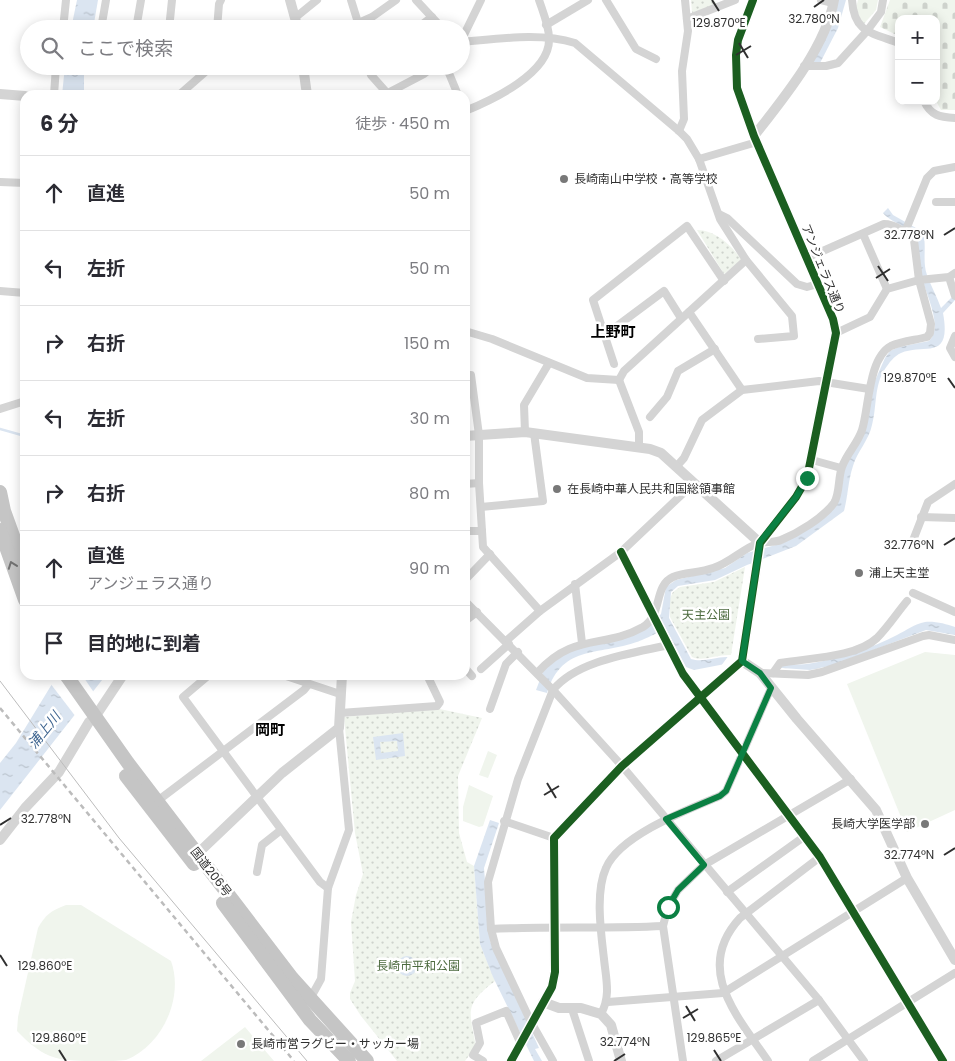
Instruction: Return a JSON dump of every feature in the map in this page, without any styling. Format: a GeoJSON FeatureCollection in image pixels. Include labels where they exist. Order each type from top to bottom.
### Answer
{"type":"FeatureCollection","features":[{"type":"Feature","properties":{"kind":"highway"},"geometry":{"type":"LineString","coordinates":[[0,492],[3,534],[20,585]]}},
{"type":"Feature","properties":{"kind":"highway"},"geometry":{"type":"LineString","coordinates":[[3,534],[20,560]]}},
{"type":"Feature","properties":{"kind":"highway","name":"国道206号"},"geometry":{"type":"LineString","coordinates":[[63,680],[153,805],[194,857],[310,999],[366,1061]]}},
{"type":"Feature","properties":{"kind":"highway","name":"国道206号"},"geometry":{"type":"LineString","coordinates":[[194,857],[310,1020],[349,1061]]}},
{"type":"Feature","properties":{"kind":"street"},"geometry":{"type":"LineString","coordinates":[[64,20],[66,0]]}},
{"type":"Feature","properties":{"kind":"street"},"geometry":{"type":"LineString","coordinates":[[103,20],[106,0]]}},
{"type":"Feature","properties":{"kind":"street"},"geometry":{"type":"LineString","coordinates":[[138,20],[141,0]]}},
{"type":"Feature","properties":{"kind":"street"},"geometry":{"type":"LineString","coordinates":[[170,20],[172,0]]}},
{"type":"Feature","properties":{"kind":"street"},"geometry":{"type":"LineString","coordinates":[[218,20],[221,0]]}},
{"type":"Feature","properties":{"kind":"street"},"geometry":{"type":"LineString","coordinates":[[290,0],[296,20]]}},
{"type":"Feature","properties":{"kind":"street"},"geometry":{"type":"LineString","coordinates":[[296,17],[317,0]]}},
{"type":"Feature","properties":{"kind":"street"},"geometry":{"type":"LineString","coordinates":[[351,0],[357,20]]}},
{"type":"Feature","properties":{"kind":"street"},"geometry":{"type":"LineString","coordinates":[[368,20],[396,0]]}},
{"type":"Feature","properties":{"kind":"street"},"geometry":{"type":"LineString","coordinates":[[417,0],[435,20]]}},
{"type":"Feature","properties":{"kind":"street"},"geometry":{"type":"LineString","coordinates":[[470,23],[481,0]]}},
{"type":"Feature","properties":{"kind":"street"},"geometry":{"type":"LineString","coordinates":[[470,109],[487,102],[530,75],[545,54],[550,39],[539,0]]}},
{"type":"Feature","properties":{"kind":"street"},"geometry":{"type":"LineString","coordinates":[[546,25],[588,0]]}},
{"type":"Feature","properties":{"kind":"street"},"geometry":{"type":"LineString","coordinates":[[606,0],[636,49],[656,59]]}},
{"type":"Feature","properties":{"kind":"street"},"geometry":{"type":"LineString","coordinates":[[679,131],[684,119],[682,71],[688,31],[685,0]]}},
{"type":"Feature","properties":{"kind":"street"},"geometry":{"type":"LineString","coordinates":[[687,19],[735,0]]}},
{"type":"Feature","properties":{"kind":"street","name":"アンジェラス通り"},"geometry":{"type":"LineString","coordinates":[[753,0],[742,27],[736,55],[738,88],[756,139],[833,319],[836,334],[807,478],[796,497],[759,545]]}},
{"type":"Feature","properties":{"kind":"street"},"geometry":{"type":"LineString","coordinates":[[699,159],[756,139],[804,66],[822,34],[833,2],[821,0]]}},
{"type":"Feature","properties":{"kind":"street"},"geometry":{"type":"LineString","coordinates":[[852,0],[854,19],[867,31],[895,42]]}},
{"type":"Feature","properties":{"kind":"street"},"geometry":{"type":"LineString","coordinates":[[804,66],[826,66],[838,63],[867,31],[881,12],[883,0]]}},
{"type":"Feature","properties":{"kind":"street"},"geometry":{"type":"LineString","coordinates":[[428,20],[432,17]]}},
{"type":"Feature","properties":{"kind":"street"},"geometry":{"type":"LineString","coordinates":[[470,41],[562,39],[576,43],[679,131],[699,159],[719,214],[746,260],[792,316],[794,336],[758,339]]}},
{"type":"Feature","properties":{"kind":"street"},"geometry":{"type":"LineString","coordinates":[[54,90],[55,75]]}},
{"type":"Feature","properties":{"kind":"street"},"geometry":{"type":"LineString","coordinates":[[185,90],[202,75]]}},
{"type":"Feature","properties":{"kind":"street"},"geometry":{"type":"LineString","coordinates":[[304,75],[306,90]]}},
{"type":"Feature","properties":{"kind":"street"},"geometry":{"type":"LineString","coordinates":[[371,75],[384,90]]}},
{"type":"Feature","properties":{"kind":"street"},"geometry":{"type":"LineString","coordinates":[[395,90],[419,75]]}},
{"type":"Feature","properties":{"kind":"street"},"geometry":{"type":"LineString","coordinates":[[450,75],[456,90]]}},
{"type":"Feature","properties":{"kind":"street"},"geometry":{"type":"LineString","coordinates":[[0,94],[20,96]]}},
{"type":"Feature","properties":{"kind":"street"},"geometry":{"type":"LineString","coordinates":[[926,105],[930,112],[938,116],[955,118]]}},
{"type":"Feature","properties":{"kind":"street"},"geometry":{"type":"LineString","coordinates":[[907,228],[927,178],[934,171],[955,167]]}},
{"type":"Feature","properties":{"kind":"street"},"geometry":{"type":"LineString","coordinates":[[0,182],[20,183]]}},
{"type":"Feature","properties":{"kind":"street"},"geometry":{"type":"LineString","coordinates":[[936,202],[955,202]]}},
{"type":"Feature","properties":{"kind":"street"},"geometry":{"type":"LineString","coordinates":[[719,214],[727,218],[797,284],[807,287],[818,284]]}},
{"type":"Feature","properties":{"kind":"street"},"geometry":{"type":"LineString","coordinates":[[539,674],[549,660],[566,649],[582,643],[621,636],[642,628],[655,618],[663,589],[666,582],[672,578],[694,574],[725,564],[759,545],[781,540],[827,510],[835,502],[841,468],[862,430],[869,390],[885,350],[899,343],[927,337],[930,333],[931,324],[920,280],[914,240],[907,228],[889,224],[807,258]]}},
{"type":"Feature","properties":{"kind":"street"},"geometry":{"type":"LineString","coordinates":[[614,364],[593,300],[687,226],[724,281]]}},
{"type":"Feature","properties":{"kind":"street"},"geometry":{"type":"LineString","coordinates":[[863,234],[887,289]]}},
{"type":"Feature","properties":{"kind":"street"},"geometry":{"type":"LineString","coordinates":[[619,380],[624,372],[681,318],[746,260]]}},
{"type":"Feature","properties":{"kind":"street"},"geometry":{"type":"LineString","coordinates":[[836,334],[870,317],[887,289],[920,280],[952,275],[955,295]]}},
{"type":"Feature","properties":{"kind":"street"},"geometry":{"type":"LineString","coordinates":[[605,335],[664,291],[681,318]]}},
{"type":"Feature","properties":{"kind":"street"},"geometry":{"type":"LineString","coordinates":[[0,292],[20,293]]}},
{"type":"Feature","properties":{"kind":"street"},"geometry":{"type":"LineString","coordinates":[[689,312],[742,390]]}},
{"type":"Feature","properties":{"kind":"street"},"geometry":{"type":"LineString","coordinates":[[470,332],[587,378],[619,380]]}},
{"type":"Feature","properties":{"kind":"street"},"geometry":{"type":"LineString","coordinates":[[955,336],[950,348],[955,357]]}},
{"type":"Feature","properties":{"kind":"street"},"geometry":{"type":"LineString","coordinates":[[650,416],[667,397],[678,371],[715,349]]}},
{"type":"Feature","properties":{"kind":"street"},"geometry":{"type":"LineString","coordinates":[[481,507],[543,501],[524,405],[549,363]]}},
{"type":"Feature","properties":{"kind":"street"},"geometry":{"type":"LineString","coordinates":[[470,375],[479,435],[479,483],[483,547],[540,611]]}},
{"type":"Feature","properties":{"kind":"street"},"geometry":{"type":"LineString","coordinates":[[619,380],[639,432],[639,447]]}},
{"type":"Feature","properties":{"kind":"street"},"geometry":{"type":"LineString","coordinates":[[676,466],[684,458],[702,420],[742,390],[751,387],[827,382],[869,390]]}},
{"type":"Feature","properties":{"kind":"street"},"geometry":{"type":"LineString","coordinates":[[0,408],[20,402]]}},
{"type":"Feature","properties":{"kind":"street"},"geometry":{"type":"LineString","coordinates":[[470,436],[529,433],[639,447],[661,453],[759,545]]}},
{"type":"Feature","properties":{"kind":"street"},"geometry":{"type":"LineString","coordinates":[[812,460],[841,468]]}},
{"type":"Feature","properties":{"kind":"street"},"geometry":{"type":"LineString","coordinates":[[470,484],[479,483]]}},
{"type":"Feature","properties":{"kind":"street"},"geometry":{"type":"LineString","coordinates":[[481,669],[540,611],[621,552],[694,483]]}},
{"type":"Feature","properties":{"kind":"street"},"geometry":{"type":"LineString","coordinates":[[912,544],[928,502],[955,484]]}},
{"type":"Feature","properties":{"kind":"street"},"geometry":{"type":"LineString","coordinates":[[921,518],[955,518]]}},
{"type":"Feature","properties":{"kind":"street"},"geometry":{"type":"LineString","coordinates":[[470,531],[482,531]]}},
{"type":"Feature","properties":{"kind":"street"},"geometry":{"type":"LineString","coordinates":[[511,1061],[530,1023],[552,987],[555,972],[554,838],[622,766],[742,661],[759,545]]}},
{"type":"Feature","properties":{"kind":"street"},"geometry":{"type":"LineString","coordinates":[[621,552],[664,632],[684,674],[806,836],[943,1061]]}},
{"type":"Feature","properties":{"kind":"street"},"geometry":{"type":"LineString","coordinates":[[470,575],[490,554]]}},
{"type":"Feature","properties":{"kind":"street"},"geometry":{"type":"LineString","coordinates":[[575,584],[582,643]]}},
{"type":"Feature","properties":{"kind":"street"},"geometry":{"type":"LineString","coordinates":[[913,593],[955,612]]}},
{"type":"Feature","properties":{"kind":"street"},"geometry":{"type":"LineString","coordinates":[[773,673],[780,664],[823,659],[867,645],[877,638],[907,601]]}},
{"type":"Feature","properties":{"kind":"street"},"geometry":{"type":"LineString","coordinates":[[470,606],[539,674],[622,766],[819,1000],[864,1061]]}},
{"type":"Feature","properties":{"kind":"street"},"geometry":{"type":"LineString","coordinates":[[470,618],[477,612]]}},
{"type":"Feature","properties":{"kind":"street"},"geometry":{"type":"LineString","coordinates":[[760,673],[808,675],[822,672],[929,635],[955,640]]}},
{"type":"Feature","properties":{"kind":"street"},"geometry":{"type":"LineString","coordinates":[[552,1061],[530,1023],[496,948],[491,929],[488,876],[518,779],[552,688],[584,668],[669,645]]}},
{"type":"Feature","properties":{"kind":"street"},"geometry":{"type":"LineString","coordinates":[[490,709],[506,664],[518,652]]}},
{"type":"Feature","properties":{"kind":"street"},"geometry":{"type":"LineString","coordinates":[[742,661],[760,673],[876,810],[906,878],[955,960]]}},
{"type":"Feature","properties":{"kind":"street"},"geometry":{"type":"LineString","coordinates":[[0,840],[24,808],[59,772],[88,714],[119,680]]}},
{"type":"Feature","properties":{"kind":"street"},"geometry":{"type":"LineString","coordinates":[[202,680],[183,697],[320,882],[328,888]]}},
{"type":"Feature","properties":{"kind":"street"},"geometry":{"type":"LineString","coordinates":[[296,680],[340,694]]}},
{"type":"Feature","properties":{"kind":"street"},"geometry":{"type":"LineString","coordinates":[[310,999],[321,979],[328,888],[349,830],[339,728],[341,680]]}},
{"type":"Feature","properties":{"kind":"street"},"geometry":{"type":"LineString","coordinates":[[340,713],[437,706],[440,702],[429,680]]}},
{"type":"Feature","properties":{"kind":"street"},"geometry":{"type":"LineString","coordinates":[[153,805],[304,690],[308,685]]}},
{"type":"Feature","properties":{"kind":"street"},"geometry":{"type":"LineString","coordinates":[[601,1014],[608,1002],[600,929],[601,888],[608,863],[618,852],[666,819],[720,796],[726,791],[771,688]]}},
{"type":"Feature","properties":{"kind":"street"},"geometry":{"type":"LineString","coordinates":[[194,857],[297,760],[339,728]]}},
{"type":"Feature","properties":{"kind":"street"},"geometry":{"type":"LineString","coordinates":[[683,1061],[663,926],[668,907],[678,890],[704,865],[851,779]]}},
{"type":"Feature","properties":{"kind":"street"},"geometry":{"type":"LineString","coordinates":[[504,821],[554,838]]}},
{"type":"Feature","properties":{"kind":"street"},"geometry":{"type":"LineString","coordinates":[[257,872],[262,845],[281,830]]}},
{"type":"Feature","properties":{"kind":"street"},"geometry":{"type":"LineString","coordinates":[[727,892],[806,836]]}},
{"type":"Feature","properties":{"kind":"street"},"geometry":{"type":"LineString","coordinates":[[768,1061],[723,993],[720,968],[723,946],[731,929],[746,913],[820,857]]}},
{"type":"Feature","properties":{"kind":"street"},"geometry":{"type":"LineString","coordinates":[[608,1002],[723,993],[906,878]]}},
{"type":"Feature","properties":{"kind":"street"},"geometry":{"type":"LineString","coordinates":[[491,929],[554,926],[600,929],[663,926]]}},
{"type":"Feature","properties":{"kind":"street"},"geometry":{"type":"LineString","coordinates":[[813,1061],[955,973]]}},
{"type":"Feature","properties":{"kind":"street"},"geometry":{"type":"LineString","coordinates":[[716,1061],[819,1000]]}},
{"type":"Feature","properties":{"kind":"street"},"geometry":{"type":"LineString","coordinates":[[543,1002],[560,1008],[586,1009],[601,1014],[610,1025],[621,1061]]}},
{"type":"Feature","properties":{"kind":"street"},"geometry":{"type":"LineString","coordinates":[[572,1009],[589,1061]]}},
{"type":"Feature","properties":{"kind":"street"},"geometry":{"type":"LineString","coordinates":[[483,1061],[473,1055],[480,1043],[476,1023],[506,1011],[521,1041]]}},
{"type":"Feature","properties":{"kind":"green space"},"geometry":{"type":"Polygon","coordinates":[[[691,0],[714,0],[717,4],[692,13],[691,0]]]}},
{"type":"Feature","properties":{"kind":"green space"},"geometry":{"type":"Polygon","coordinates":[[[858,0],[878,0],[876,10],[863,25],[856,8],[858,0]]]}},
{"type":"Feature","properties":{"kind":"green space"},"geometry":{"type":"Polygon","coordinates":[[[890,0],[955,0],[955,110],[941,110],[938,105],[940,105],[940,15],[895,15],[895,34],[880,27],[890,0]]]}},
{"type":"Feature","properties":{"kind":"green space"},"geometry":{"type":"Polygon","coordinates":[[[697,230],[710,233],[722,239],[742,260],[724,274],[697,230]]]}},
{"type":"Feature","properties":{"kind":"green space","name":"天主公園"},"geometry":{"type":"Polygon","coordinates":[[[745,567],[731,655],[700,659],[692,657],[670,617],[670,598],[673,592],[680,587],[714,582],[745,567]]]}},
{"type":"Feature","properties":{"kind":"green space","name":"長崎大学医学部"},"geometry":{"type":"Polygon","coordinates":[[[925,652],[955,655],[955,810],[907,832],[847,684],[925,652]]]}},
{"type":"Feature","properties":{"kind":"green space","name":"長崎市平和公園"},"geometry":{"type":"Polygon","coordinates":[[[435,708],[482,718],[458,776],[459,833],[467,862],[474,866],[480,944],[495,981],[478,996],[471,1009],[476,1046],[465,1061],[397,1061],[361,1016],[350,999],[350,993],[355,981],[351,922],[356,895],[363,874],[355,833],[344,717],[435,708]]]}},
{"type":"Feature","properties":{"kind":"green space"},"geometry":{"type":"Polygon","coordinates":[[[488,751],[497,755],[488,778],[479,775],[488,751]]]}},
{"type":"Feature","properties":{"kind":"green space"},"geometry":{"type":"Polygon","coordinates":[[[469,785],[493,796],[483,826],[479,827],[463,821],[463,807],[469,785]]]}},
{"type":"Feature","properties":{"kind":"green space"},"geometry":{"type":"Polygon","coordinates":[[[66,905],[81,905],[171,961],[175,990],[167,1018],[160,1032],[150,1043],[139,1053],[126,1060],[73,1061],[54,1057],[36,1048],[17,1031],[18,1017],[38,928],[49,914],[66,905]]]}},
{"type":"Feature","properties":{"kind":"green space","name":"長崎市営ラグビー・サッカー場"},"geometry":{"type":"Polygon","coordinates":[[[245,1027],[274,1061],[201,1061],[245,1027]]]}},
{"type":"Feature","properties":{"kind":"water"},"geometry":{"type":"Polygon","coordinates":[[[77,0],[98,0],[95,20],[73,20],[77,0]]]}},
{"type":"Feature","properties":{"kind":"water"},"geometry":{"type":"Polygon","coordinates":[[[838,0],[846,0],[838,28],[820,63],[812,65],[838,0]]]}},
{"type":"Feature","properties":{"kind":"water"},"geometry":{"type":"Polygon","coordinates":[[[64,75],[84,75],[84,90],[63,90],[64,75]]]}},
{"type":"Feature","properties":{"kind":"water"},"geometry":{"type":"Polygon","coordinates":[[[888,208],[893,215],[923,232],[926,270],[941,308],[955,294],[955,300],[943,313],[945,328],[940,345],[934,348],[910,350],[898,354],[881,375],[876,396],[874,418],[866,441],[851,472],[844,511],[796,546],[715,580],[678,586],[671,592],[669,618],[691,659],[696,660],[729,657],[782,664],[813,663],[867,648],[925,622],[937,622],[955,627],[955,635],[926,630],[834,665],[810,670],[725,664],[694,670],[686,667],[664,625],[657,633],[642,640],[573,658],[554,677],[547,693],[536,690],[544,669],[572,649],[650,625],[661,614],[666,587],[676,580],[725,568],[747,553],[783,543],[834,507],[846,464],[864,431],[873,385],[885,358],[890,351],[899,347],[929,341],[935,327],[921,272],[917,238],[883,213],[888,208]]]}},
{"type":"Feature","properties":{"kind":"water","name":"浦上川"},"geometry":{"type":"Polygon","coordinates":[[[58,680],[102,680],[0,810],[0,763],[16,743],[52,684],[58,680]]]}},
{"type":"Feature","properties":{"kind":"water"},"geometry":{"type":"Polygon","coordinates":[[[403,733],[405,756],[376,760],[373,737],[403,733]],[[397,741],[380,742],[381,753],[398,751],[397,741]]]}},
{"type":"Feature","properties":{"kind":"water"},"geometry":{"type":"Polygon","coordinates":[[[490,820],[499,823],[484,868],[490,941],[539,1048],[535,1049],[542,1061],[534,1061],[493,977],[480,944],[474,866],[490,820]]]}},
{"type":"Feature","properties":{"kind":"water"},"geometry":{"type":"Polygon","coordinates":[[[403,956],[411,956],[417,962],[417,970],[411,976],[403,976],[397,970],[397,962],[403,956]]]}},
{"type":"Feature","properties":{"kind":"pier"},"geometry":{"type":"Polygon","coordinates":[[[729,655],[785,662],[771,671],[721,666],[729,655]]]}},
{"type":"Feature","properties":{"kind":"pier"},"geometry":{"type":"Polygon","coordinates":[[[54,680],[85,680],[95,694],[76,717],[50,683],[54,680]]]}},
{"type":"Feature","properties":{"kind":"waterway"},"geometry":{"type":"LineString","coordinates":[[0,429],[20,435]]}},
{"type":"Feature","properties":{"kind":"tram line"},"geometry":{"type":"LineString","coordinates":[[0,681],[119,838],[307,1061]]}},
{"type":"Feature","properties":{"kind":"railway"},"geometry":{"type":"LineString","coordinates":[[0,708],[294,1061]]}},
{"type":"Feature","properties":{"kind":"cycle path"},"geometry":{"type":"LineString","coordinates":[[511,1061],[552,987],[555,972],[554,838],[622,766],[742,661],[760,543],[796,497],[807,478],[836,333],[833,319],[754,136],[737,88],[736,55],[738,40],[753,0]]}},
{"type":"Feature","properties":{"kind":"cycle path"},"geometry":{"type":"LineString","coordinates":[[621,552],[683,674],[820,857],[943,1061]]}},
{"type":"Feature","properties":{"kind":"place","name":"長崎南山中学校・高等学校"},"geometry":{"type":"Point","coordinates":[564,179]}},
{"type":"Feature","properties":{"kind":"place","name":"在長崎中華人民共和国総領事館"},"geometry":{"type":"Point","coordinates":[557,489]}},
{"type":"Feature","properties":{"kind":"place","name":"浦上天主堂"},"geometry":{"type":"Point","coordinates":[859,573]}},
{"type":"Feature","properties":{"kind":"place","name":"長崎大学医学部"},"geometry":{"type":"Point","coordinates":[925,824]}},
{"type":"Feature","properties":{"kind":"place","name":"長崎市営ラグビー・サッカー場"},"geometry":{"type":"Point","coordinates":[241,1044]}},
{"type":"Feature","properties":{"kind":"district","name":"上野町"},"geometry":{"type":"Point","coordinates":[613,332]}},
{"type":"Feature","properties":{"kind":"district","name":"岡町"},"geometry":{"type":"Point","coordinates":[270,730]}},
{"type":"Feature","properties":{"kind":"route"},"geometry":{"type":"LineString","coordinates":[[668,907],[683,884],[704,865],[666,819],[720,796],[726,791],[771,688],[760,673],[742,661],[760,542],[796,497],[807,478]]}}]}
